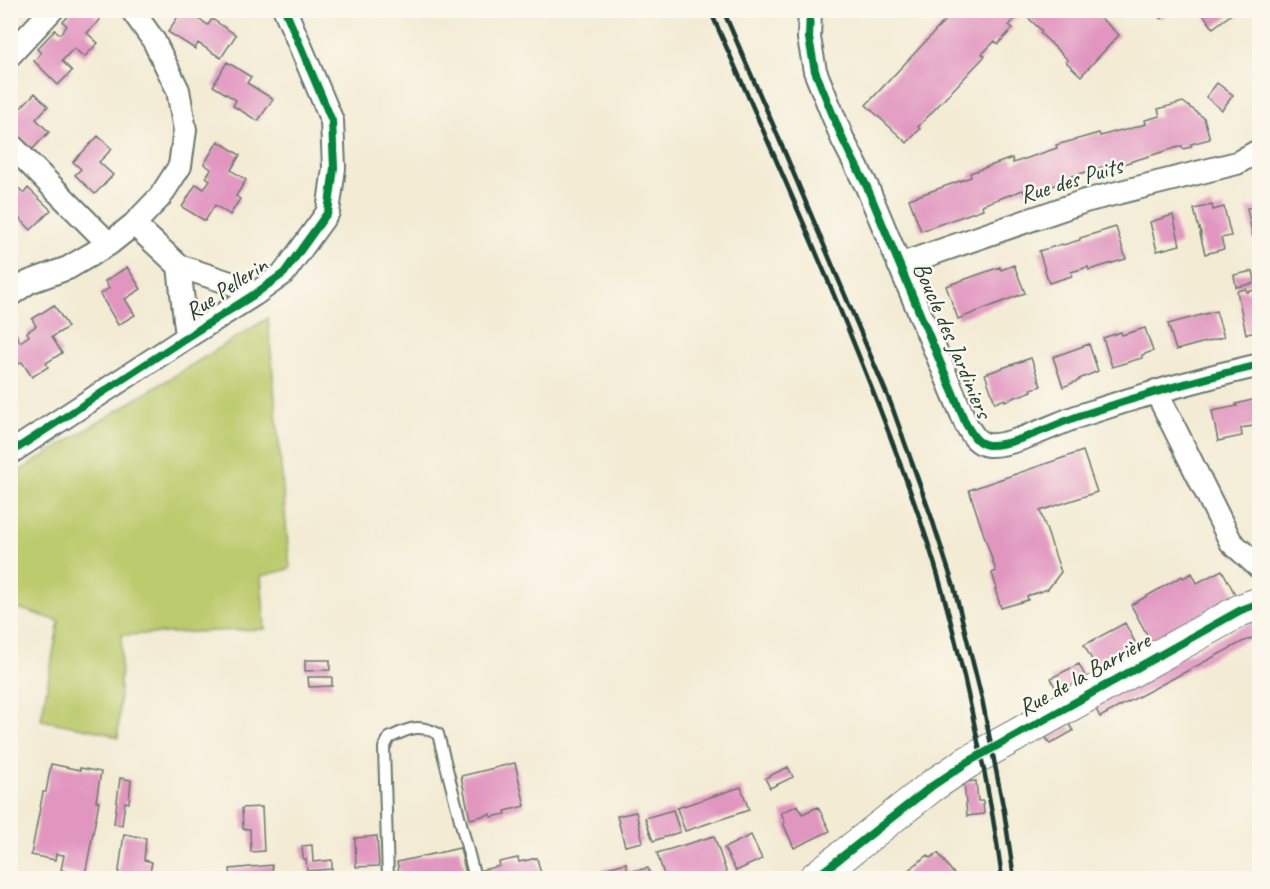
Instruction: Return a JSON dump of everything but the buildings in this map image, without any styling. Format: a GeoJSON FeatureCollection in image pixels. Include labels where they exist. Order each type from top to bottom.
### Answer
{"type":"FeatureCollection","features":[{"type":"Feature","properties":{"kind":"street"},"geometry":{"type":"LineString","coordinates":[[10,55],[52,10]]}},
{"type":"Feature","properties":{"kind":"street"},"geometry":{"type":"LineString","coordinates":[[10,295],[29,282],[68,268],[109,244],[134,224],[160,196],[180,166],[185,130],[178,90],[154,41],[132,10]]}},
{"type":"Feature","properties":{"kind":"street","name":"Rue Pellerin"},"geometry":{"type":"LineString","coordinates":[[10,453],[284,273],[328,212],[334,168],[332,121],[285,10]]}},
{"type":"Feature","properties":{"kind":"street","name":"Boucle des Jardiniers"},"geometry":{"type":"LineString","coordinates":[[810,10],[809,38],[815,71],[843,140],[867,187],[966,424],[976,440],[987,445],[1006,444],[1076,417],[1156,391],[1260,365]]}},
{"type":"Feature","properties":{"kind":"street"},"geometry":{"type":"LineString","coordinates":[[10,144],[109,244]]}},
{"type":"Feature","properties":{"kind":"street","name":"Rue des Puits"},"geometry":{"type":"LineString","coordinates":[[899,265],[1085,201],[1237,163],[1260,150]]}},
{"type":"Feature","properties":{"kind":"street"},"geometry":{"type":"LineString","coordinates":[[134,224],[179,266],[239,286],[255,294]]}},
{"type":"Feature","properties":{"kind":"street"},"geometry":{"type":"LineString","coordinates":[[179,266],[187,337]]}},
{"type":"Feature","properties":{"kind":"street"},"geometry":{"type":"LineString","coordinates":[[1156,391],[1231,542],[1260,568]]}},
{"type":"Feature","properties":{"kind":"street","name":"Rue de la Barrière"},"geometry":{"type":"LineString","coordinates":[[815,879],[932,786],[992,747],[1241,610],[1260,603]]}},
{"type":"Feature","properties":{"kind":"lane"},"geometry":{"type":"LineString","coordinates":[[388,879],[384,748],[389,738],[408,728],[428,728],[438,734],[475,879]]}},
{"type":"Feature","properties":{"kind":"green space"},"geometry":{"type":"Polygon","coordinates":[[[268,318],[290,569],[261,576],[265,629],[122,635],[118,738],[103,732],[41,720],[59,621],[11,606],[11,476],[268,318]]]}},
{"type":"Feature","properties":{"kind":"railway"},"geometry":{"type":"LineString","coordinates":[[710,10],[847,326],[920,519],[953,629],[988,793],[1002,878]]}},
{"type":"Feature","properties":{"kind":"railway"},"geometry":{"type":"LineString","coordinates":[[723,10],[891,404],[931,516],[954,587],[982,699],[1004,811],[1014,878]]}},
{"type":"Feature","properties":{"kind":"cycle path"},"geometry":{"type":"LineString","coordinates":[[10,453],[284,273],[328,212],[334,168],[332,121],[285,10]]}},
{"type":"Feature","properties":{"kind":"cycle path"},"geometry":{"type":"LineString","coordinates":[[810,10],[809,38],[815,71],[843,140],[867,187],[966,424],[977,440],[988,445],[998,445],[1124,402],[1260,365]]}},
{"type":"Feature","properties":{"kind":"cycle path"},"geometry":{"type":"LineString","coordinates":[[815,878],[932,786],[968,762],[1241,610],[1260,603]]}}]}
